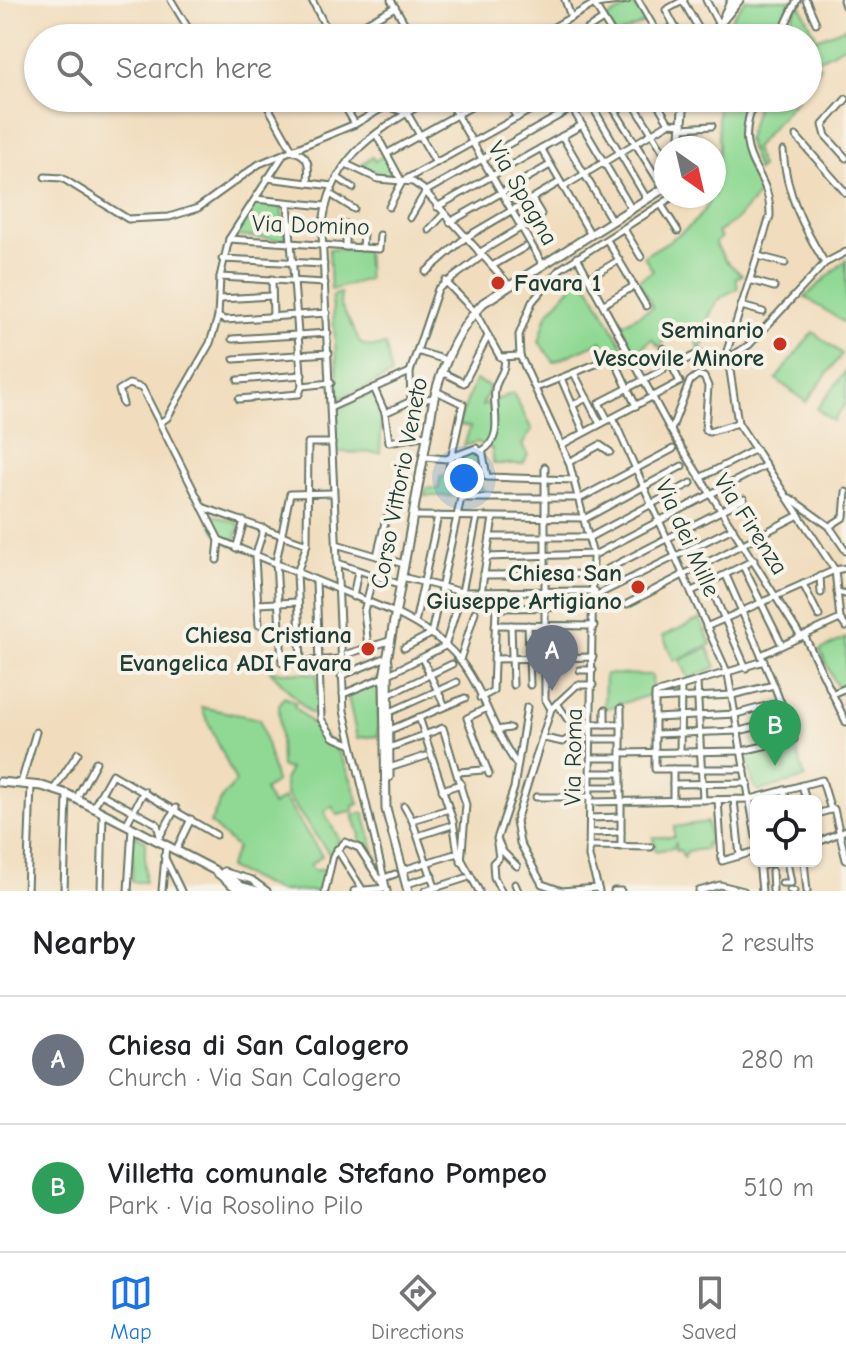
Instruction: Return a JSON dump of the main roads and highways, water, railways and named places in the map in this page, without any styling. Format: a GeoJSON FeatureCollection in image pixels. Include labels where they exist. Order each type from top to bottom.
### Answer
{"type":"FeatureCollection","features":[{"type":"Feature","properties":{"kind":"main road"},"geometry":{"type":"LineString","coordinates":[[720,24],[735,0]]}},
{"type":"Feature","properties":{"kind":"main road"},"geometry":{"type":"LineString","coordinates":[[682,136],[684,112]]}},
{"type":"Feature","properties":{"kind":"main road"},"geometry":{"type":"LineString","coordinates":[[683,129],[684,136]]}},
{"type":"Feature","properties":{"kind":"main road","name":"Corso Vittorio Veneto"},"geometry":{"type":"LineString","coordinates":[[408,888],[399,872],[388,815],[384,768],[389,641],[435,394],[446,360],[475,312],[509,285],[654,196]]}},
{"type":"Feature","properties":{"kind":"main road","name":"Corso Vittorio Veneto"},"geometry":{"type":"LineString","coordinates":[[387,675],[390,694],[388,815]]}},
{"type":"Feature","properties":{"kind":"main road"},"geometry":{"type":"LineString","coordinates":[[0,782],[31,784],[67,794],[159,838],[166,845],[226,876],[243,890]]}},
{"type":"Feature","properties":{"kind":"place","name":"Favara 1"},"geometry":{"type":"Point","coordinates":[498,283]}},
{"type":"Feature","properties":{"kind":"place","name":"Seminario Vescovile Minore"},"geometry":{"type":"Point","coordinates":[780,344]}},
{"type":"Feature","properties":{"kind":"place","name":"Chiesa San Giuseppe Artigiano"},"geometry":{"type":"Point","coordinates":[638,587]}},
{"type":"Feature","properties":{"kind":"place","name":"Chiesa Cristiana Evangelica ADI Favara"},"geometry":{"type":"Point","coordinates":[368,649]}},
{"type":"Feature","properties":{"kind":"place","name":"Chiesa di San Calogero"},"geometry":{"type":"Point","coordinates":[552,691]}},
{"type":"Feature","properties":{"kind":"place","name":"Villetta comunale Stefano Pompeo"},"geometry":{"type":"Point","coordinates":[775,766]}}]}
